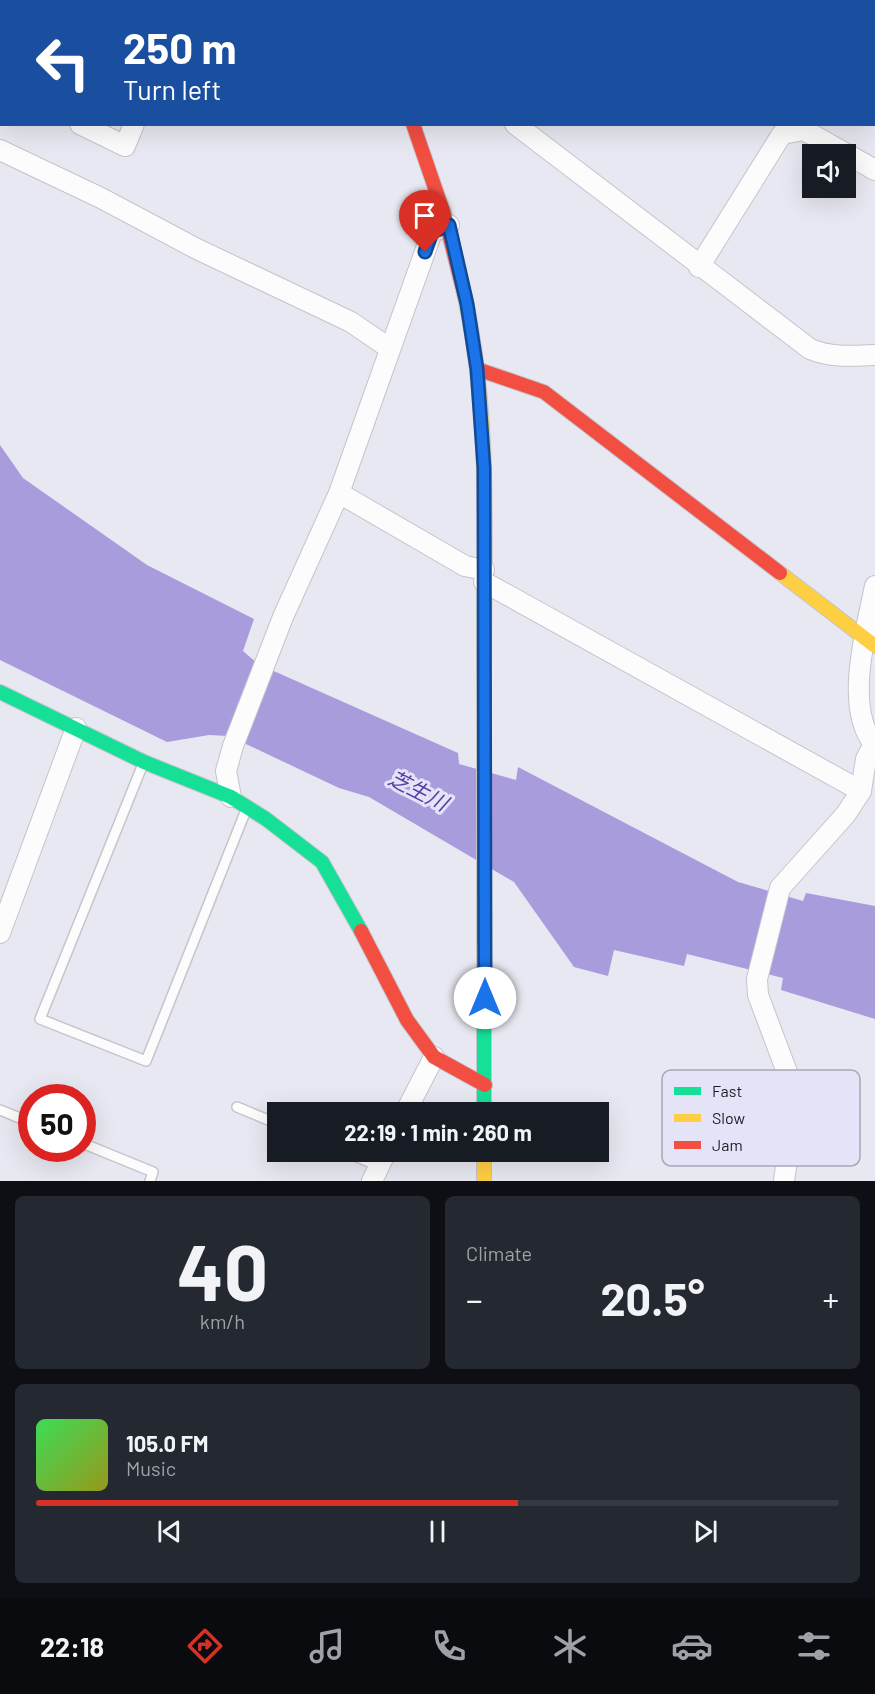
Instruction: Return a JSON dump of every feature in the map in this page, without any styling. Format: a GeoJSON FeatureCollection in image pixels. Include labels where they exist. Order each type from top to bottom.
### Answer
{"type":"FeatureCollection","features":[{"type":"Feature","properties":{"kind":"street"},"geometry":{"type":"LineString","coordinates":[[84,126],[125,146],[133,126]]}},
{"type":"Feature","properties":{"kind":"street"},"geometry":{"type":"LineString","coordinates":[[414,126],[449,225],[467,304],[477,369],[484,468],[486,748],[484,1102]]}},
{"type":"Feature","properties":{"kind":"street"},"geometry":{"type":"LineString","coordinates":[[518,126],[699,267],[810,349],[832,356],[875,355]]}},
{"type":"Feature","properties":{"kind":"street"},"geometry":{"type":"LineString","coordinates":[[699,267],[782,134],[804,130],[875,170]]}},
{"type":"Feature","properties":{"kind":"street"},"geometry":{"type":"LineString","coordinates":[[0,150],[101,198],[197,249],[351,321],[389,348]]}},
{"type":"Feature","properties":{"kind":"street"},"geometry":{"type":"LineString","coordinates":[[239,802],[226,771],[233,746],[283,617],[339,493],[432,232],[449,225]]}},
{"type":"Feature","properties":{"kind":"street"},"geometry":{"type":"LineString","coordinates":[[477,369],[544,392],[870,642]]}},
{"type":"Feature","properties":{"kind":"street"},"geometry":{"type":"LineString","coordinates":[[339,493],[861,790]]}},
{"type":"Feature","properties":{"kind":"street"},"geometry":{"type":"LineString","coordinates":[[788,1070],[758,995],[757,979],[780,888],[846,814],[861,790],[866,759],[874,744],[864,733],[858,705],[870,642],[875,586]]}},
{"type":"Feature","properties":{"kind":"street"},"geometry":{"type":"LineString","coordinates":[[0,692],[144,762],[239,802],[322,862],[342,894],[407,1020],[434,1057],[485,1085]]}},
{"type":"Feature","properties":{"kind":"street"},"geometry":{"type":"LineString","coordinates":[[0,933],[76,728]]}},
{"type":"Feature","properties":{"kind":"street"},"geometry":{"type":"LineString","coordinates":[[411,1102],[434,1057]]}},
{"type":"Feature","properties":{"kind":"street"},"geometry":{"type":"LineString","coordinates":[[484,1162],[484,1181]]}},
{"type":"Feature","properties":{"kind":"street"},"geometry":{"type":"LineString","coordinates":[[784,1181],[786,1166]]}},
{"type":"Feature","properties":{"kind":"lane"},"geometry":{"type":"LineString","coordinates":[[144,762],[40,1019],[146,1061],[239,802]]}},
{"type":"Feature","properties":{"kind":"lane"},"geometry":{"type":"LineString","coordinates":[[237,1107],[267,1119]]}},
{"type":"Feature","properties":{"kind":"lane"},"geometry":{"type":"LineString","coordinates":[[0,1110],[18,1117]]}},
{"type":"Feature","properties":{"kind":"lane"},"geometry":{"type":"LineString","coordinates":[[96,1149],[153,1172],[151,1181]]}},
{"type":"Feature","properties":{"kind":"water","name":"芝生川"},"geometry":{"type":"Polygon","coordinates":[[[0,445],[23,478],[147,565],[254,619],[243,651],[258,664],[458,753],[459,764],[516,780],[518,767],[738,882],[803,901],[806,893],[875,906],[875,1019],[781,990],[783,978],[687,954],[684,966],[614,950],[608,976],[574,967],[514,882],[369,797],[339,788],[229,736],[209,735],[167,742],[0,660],[0,445]]]}},
{"type":"Feature","properties":{"kind":"traffic: fast"},"geometry":{"type":"LineString","coordinates":[[0,692],[144,762],[231,797],[266,819],[322,862],[361,931]]}},
{"type":"Feature","properties":{"kind":"traffic: fast"},"geometry":{"type":"LineString","coordinates":[[484,942],[484,1102]]}},
{"type":"Feature","properties":{"kind":"traffic: slow"},"geometry":{"type":"LineString","coordinates":[[465,297],[479,388],[482,434],[485,527],[484,665]]}},
{"type":"Feature","properties":{"kind":"traffic: slow"},"geometry":{"type":"LineString","coordinates":[[780,573],[875,646]]}},
{"type":"Feature","properties":{"kind":"traffic: slow"},"geometry":{"type":"LineString","coordinates":[[484,1162],[484,1181]]}},
{"type":"Feature","properties":{"kind":"traffic: jam"},"geometry":{"type":"LineString","coordinates":[[414,126],[444,214],[465,297]]}},
{"type":"Feature","properties":{"kind":"traffic: jam"},"geometry":{"type":"LineString","coordinates":[[477,369],[544,392],[780,573]]}},
{"type":"Feature","properties":{"kind":"traffic: jam"},"geometry":{"type":"LineString","coordinates":[[484,665],[484,942]]}},
{"type":"Feature","properties":{"kind":"traffic: jam"},"geometry":{"type":"LineString","coordinates":[[361,931],[407,1020],[434,1057],[485,1085]]}},
{"type":"Feature","properties":{"kind":"route"},"geometry":{"type":"LineString","coordinates":[[425,252],[432,232],[449,225],[467,304],[477,369],[484,468],[485,998]]}}]}
